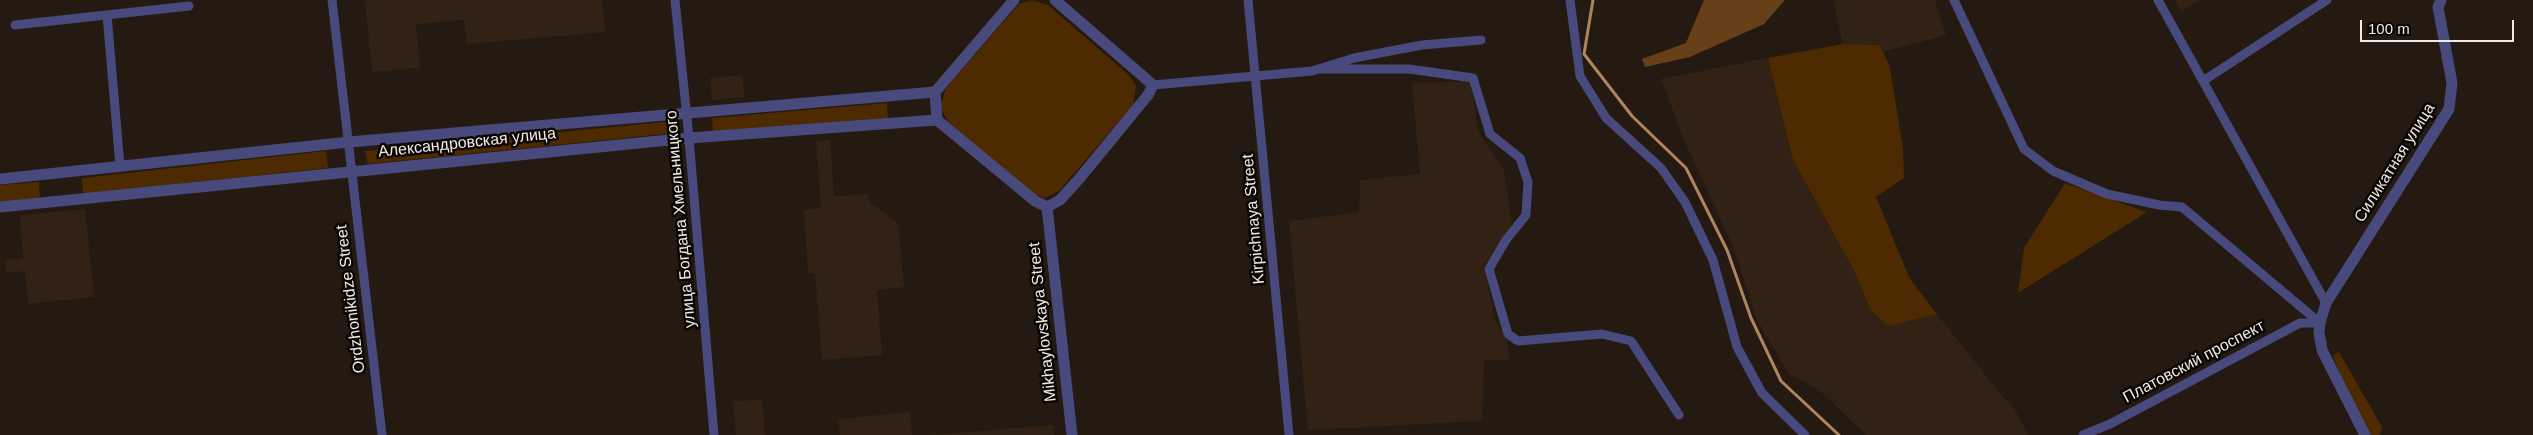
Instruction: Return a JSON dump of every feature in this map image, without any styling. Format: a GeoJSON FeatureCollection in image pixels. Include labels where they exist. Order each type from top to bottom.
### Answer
{"type":"FeatureCollection","features":[{"type":"Feature","properties":{"kind":"street","name":"Ordzhonikidze Street"},"geometry":{"type":"LineString","coordinates":[[332,0],[382,435]]}},
{"type":"Feature","properties":{"kind":"street","name":"улица Богдана Хмельницкого"},"geometry":{"type":"LineString","coordinates":[[675,0],[687,112],[714,435]]}},
{"type":"Feature","properties":{"kind":"street"},"geometry":{"type":"LineString","coordinates":[[1014,0],[935,92],[937,120],[1035,201],[1047,206],[1060,200],[1148,95],[1152,85]]}},
{"type":"Feature","properties":{"kind":"street"},"geometry":{"type":"LineString","coordinates":[[1055,0],[1152,85],[1318,70],[1409,69],[1473,78],[1490,134],[1520,158],[1528,182],[1526,215],[1506,240],[1489,269],[1508,334],[1518,341],[1602,334],[1631,341],[1679,415]]}},
{"type":"Feature","properties":{"kind":"street","name":"Kirpichnaya Street"},"geometry":{"type":"LineString","coordinates":[[1248,0],[1289,435]]}},
{"type":"Feature","properties":{"kind":"street"},"geometry":{"type":"LineString","coordinates":[[1570,0],[1580,76],[1606,118],[1661,168],[1685,202],[1713,260],[1737,347],[1762,393],[1805,435]]}},
{"type":"Feature","properties":{"kind":"street"},"geometry":{"type":"LineString","coordinates":[[1954,0],[2024,149],[2053,170],[2107,194],[2159,205],[2182,207],[2320,323],[2319,333],[2322,350],[2365,435]]}},
{"type":"Feature","properties":{"kind":"street"},"geometry":{"type":"LineString","coordinates":[[2158,0],[2326,303]]}},
{"type":"Feature","properties":{"kind":"street"},"geometry":{"type":"LineString","coordinates":[[2203,81],[2327,0]]}},
{"type":"Feature","properties":{"kind":"street","name":"Силикатная улица"},"geometry":{"type":"LineString","coordinates":[[2320,323],[2326,303],[2449,109],[2452,82],[2438,7],[2441,0]]}},
{"type":"Feature","properties":{"kind":"street"},"geometry":{"type":"LineString","coordinates":[[15,25],[189,6]]}},
{"type":"Feature","properties":{"kind":"street"},"geometry":{"type":"LineString","coordinates":[[107,16],[120,166]]}},
{"type":"Feature","properties":{"kind":"street"},"geometry":{"type":"LineString","coordinates":[[1318,70],[1354,58],[1422,45],[1481,40]]}},
{"type":"Feature","properties":{"kind":"street","name":"Александровская улица"},"geometry":{"type":"LineString","coordinates":[[0,179],[349,142],[935,92]]}},
{"type":"Feature","properties":{"kind":"street","name":"Александровская улица"},"geometry":{"type":"LineString","coordinates":[[0,207],[689,138],[937,120]]}},
{"type":"Feature","properties":{"kind":"street","name":"Mikhaylovskaya Street"},"geometry":{"type":"LineString","coordinates":[[1047,206],[1072,435]]}},
{"type":"Feature","properties":{"kind":"street","name":"Платовский проспект"},"geometry":{"type":"LineString","coordinates":[[2083,435],[2110,424],[2300,323],[2320,323]]}},
{"type":"Feature","properties":{"kind":"shaded area"},"geometry":{"type":"Polygon","coordinates":[[[365,0],[602,0],[605,32],[467,44],[464,20],[416,24],[420,68],[372,72],[365,0]]]}},
{"type":"Feature","properties":{"kind":"shaded area"},"geometry":{"type":"Polygon","coordinates":[[[1032,0],[1048,5],[1129,75],[1136,86],[1133,105],[1059,191],[1045,198],[1032,194],[948,122],[940,107],[946,88],[1019,4],[1032,0]]]}},
{"type":"Feature","properties":{"kind":"shaded area"},"geometry":{"type":"Polygon","coordinates":[[[1704,0],[1785,0],[1764,24],[1690,57],[1645,67],[1642,59],[1686,43],[1704,0]]]}},
{"type":"Feature","properties":{"kind":"shaded area"},"geometry":{"type":"Polygon","coordinates":[[[1833,0],[1935,0],[1946,35],[1883,52],[1880,45],[1843,44],[1833,0]]]}},
{"type":"Feature","properties":{"kind":"shaded area"},"geometry":{"type":"Polygon","coordinates":[[[2175,0],[2199,0],[2181,12],[2175,0]]]}},
{"type":"Feature","properties":{"kind":"shaded area"},"geometry":{"type":"Polygon","coordinates":[[[1843,44],[1880,45],[1890,68],[1903,149],[1904,178],[1876,197],[1910,279],[1937,314],[1889,326],[1871,311],[1854,271],[1793,160],[1768,58],[1843,44]]]}},
{"type":"Feature","properties":{"kind":"shaded area"},"geometry":{"type":"Polygon","coordinates":[[[1768,58],[1793,160],[1854,272],[1871,311],[1889,326],[1937,314],[2002,396],[2014,408],[2028,435],[1866,435],[1818,389],[1789,374],[1756,318],[1734,249],[1685,142],[1661,79],[1768,58]]]}},
{"type":"Feature","properties":{"kind":"shaded area"},"geometry":{"type":"Polygon","coordinates":[[[742,75],[745,97],[712,100],[710,78],[742,75]]]}},
{"type":"Feature","properties":{"kind":"shaded area"},"geometry":{"type":"Polygon","coordinates":[[[1471,81],[1478,131],[1504,170],[1513,231],[1484,265],[1495,320],[1507,340],[1510,360],[1484,360],[1482,421],[1308,430],[1289,221],[1359,212],[1360,180],[1420,174],[1412,83],[1471,81]]]}},
{"type":"Feature","properties":{"kind":"shaded area"},"geometry":{"type":"Polygon","coordinates":[[[887,103],[888,120],[713,131],[712,118],[887,103]]]}},
{"type":"Feature","properties":{"kind":"shaded area"},"geometry":{"type":"Polygon","coordinates":[[[674,121],[674,133],[368,164],[365,151],[674,121]]]}},
{"type":"Feature","properties":{"kind":"shaded area"},"geometry":{"type":"Polygon","coordinates":[[[830,140],[834,196],[868,194],[869,202],[898,223],[904,287],[877,290],[882,355],[822,360],[815,273],[808,273],[804,210],[821,208],[816,141],[830,140]]]}},
{"type":"Feature","properties":{"kind":"shaded area"},"geometry":{"type":"Polygon","coordinates":[[[326,151],[328,168],[83,194],[82,178],[326,151]]]}},
{"type":"Feature","properties":{"kind":"shaded area"},"geometry":{"type":"Polygon","coordinates":[[[39,182],[40,200],[0,204],[0,185],[39,182]]]}},
{"type":"Feature","properties":{"kind":"shaded area"},"geometry":{"type":"Polygon","coordinates":[[[2065,183],[2147,212],[2018,293],[2024,248],[2065,183]]]}},
{"type":"Feature","properties":{"kind":"shaded area"},"geometry":{"type":"Polygon","coordinates":[[[85,209],[94,297],[28,304],[25,271],[6,273],[5,260],[23,258],[20,215],[85,209]]]}},
{"type":"Feature","properties":{"kind":"shaded area"},"geometry":{"type":"Polygon","coordinates":[[[2339,352],[2382,427],[2380,435],[2371,435],[2344,385],[2333,355],[2339,352]]]}},
{"type":"Feature","properties":{"kind":"shaded area"},"geometry":{"type":"Polygon","coordinates":[[[762,400],[765,435],[736,435],[733,401],[762,400]]]}},
{"type":"Feature","properties":{"kind":"shaded area"},"geometry":{"type":"Polygon","coordinates":[[[910,412],[912,435],[840,435],[838,419],[910,412]]]}},
{"type":"Feature","properties":{"kind":"shaded area"},"geometry":{"type":"Polygon","coordinates":[[[1054,425],[1054,435],[928,435],[945,434],[1054,425]]]}},
{"type":"Feature","properties":{"kind":"waterway"},"geometry":{"type":"LineString","coordinates":[[1593,0],[1584,54],[1632,116],[1686,168],[1727,250],[1751,318],[1781,381],[1839,435]]}}]}
